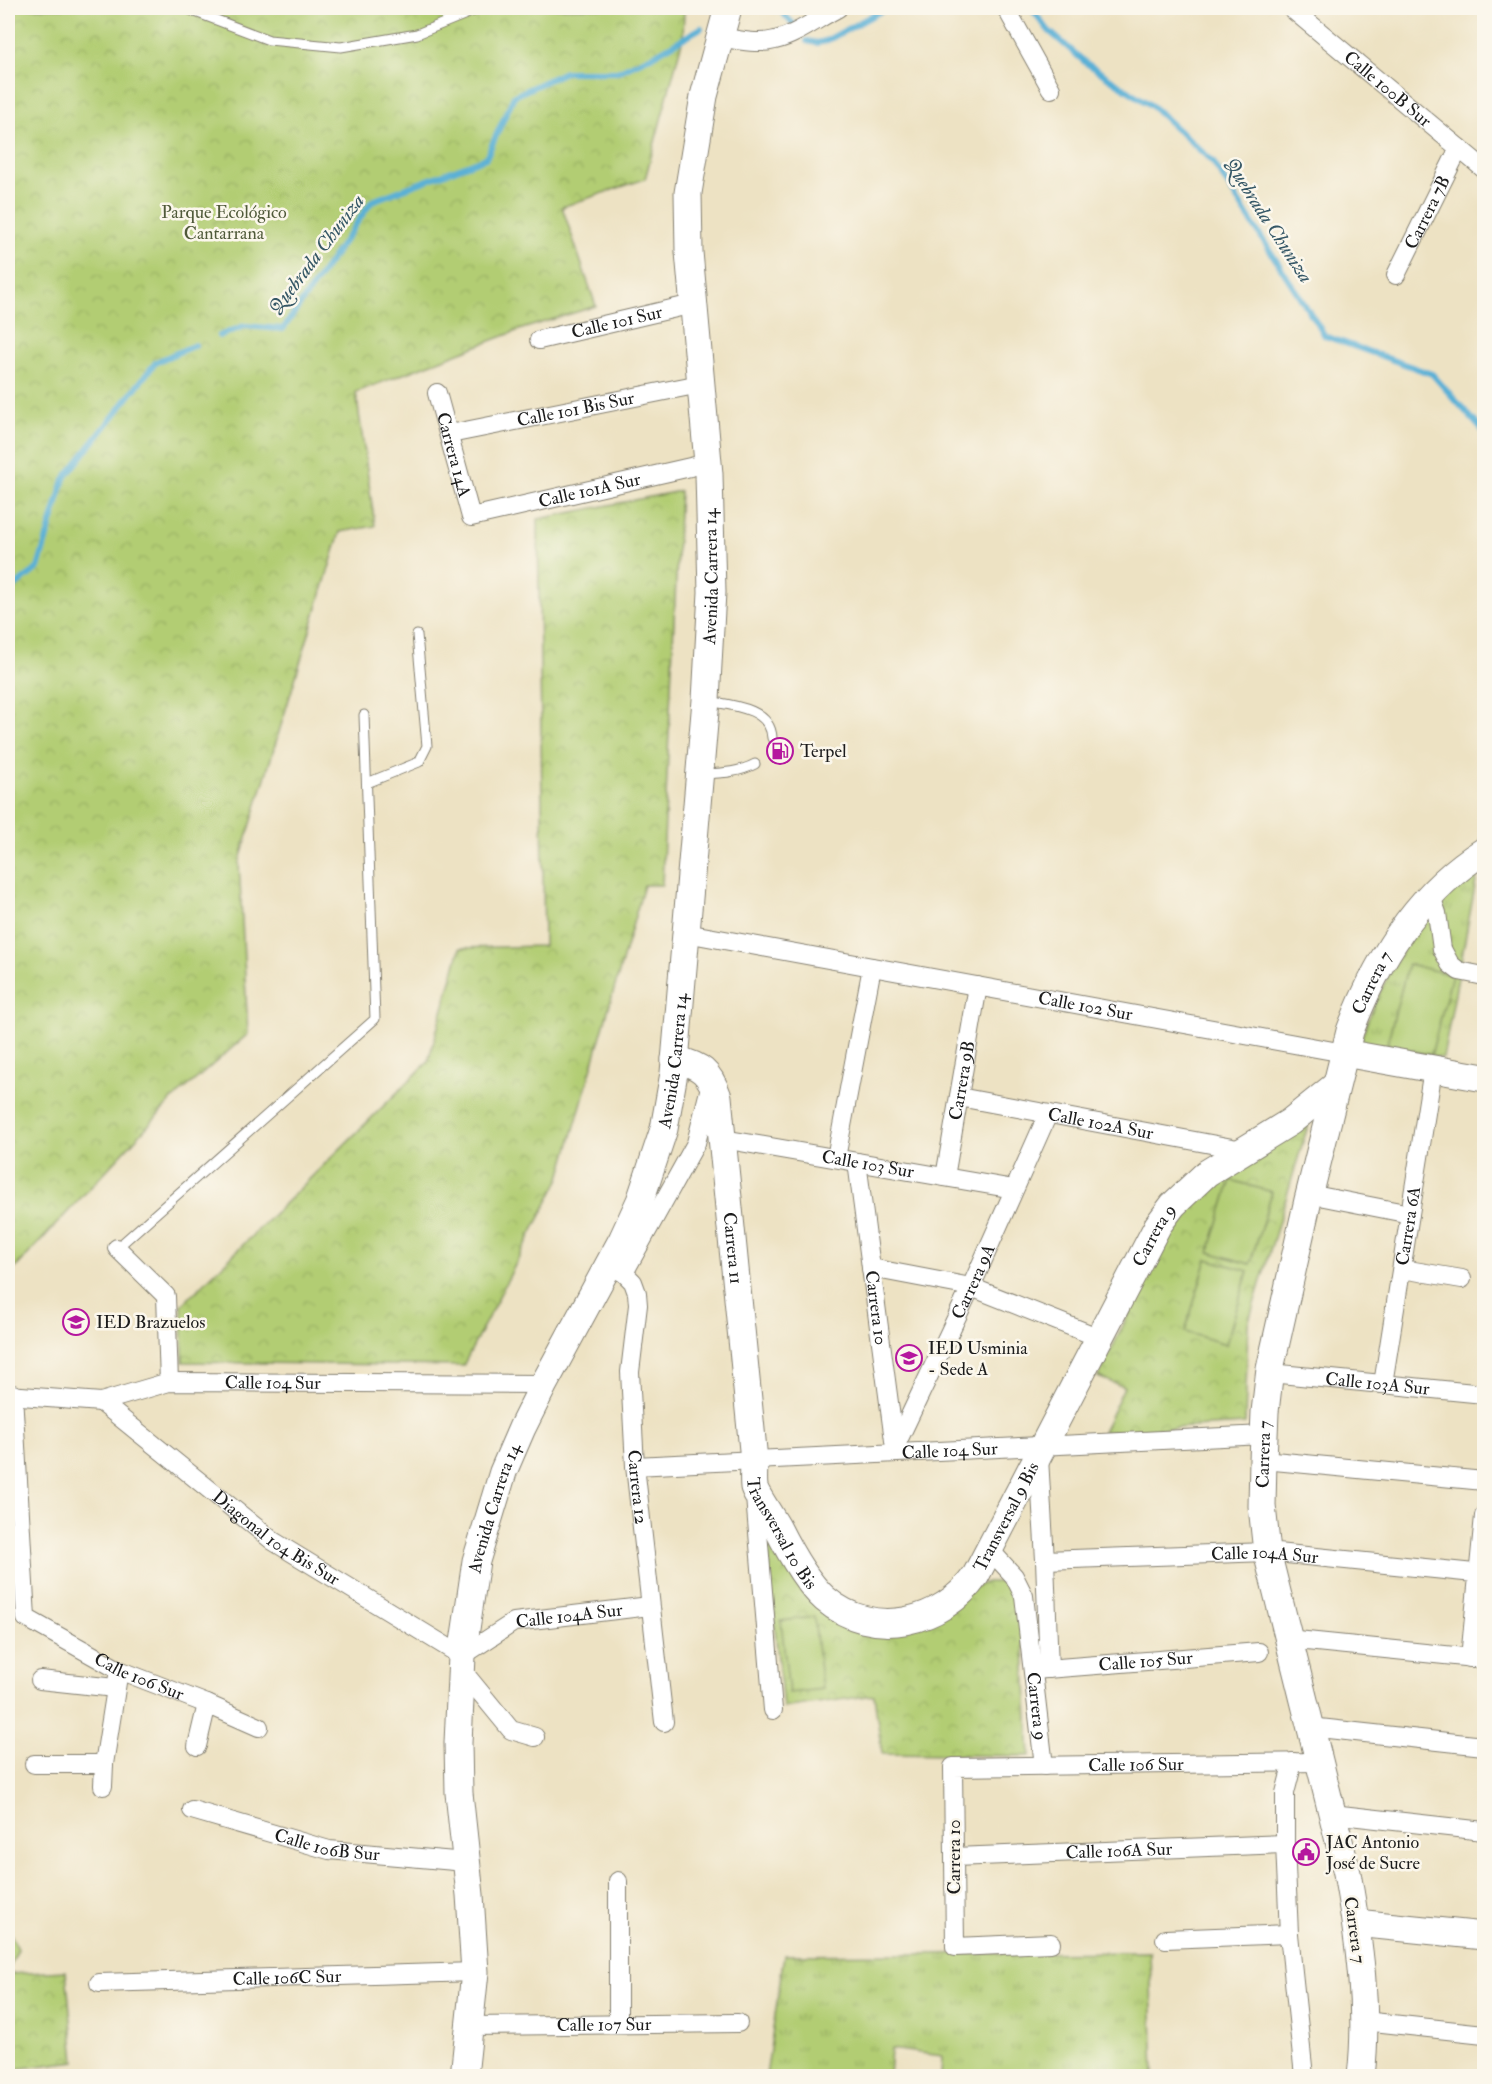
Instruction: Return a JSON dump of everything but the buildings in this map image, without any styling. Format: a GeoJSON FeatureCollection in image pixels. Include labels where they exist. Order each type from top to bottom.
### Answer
{"type":"FeatureCollection","features":[{"type":"Feature","properties":{"kind":"street","name":"Avenida Carrera 14"},"geometry":{"type":"LineString","coordinates":[[464,2076],[475,1972],[459,1783],[458,1743],[462,1663],[467,1613],[476,1561],[503,1472],[544,1384],[616,1269],[622,1240],[640,1201],[655,1158],[669,1105],[675,1059],[706,700],[712,592],[708,463],[689,252],[688,193],[704,96],[728,8]]}},
{"type":"Feature","properties":{"kind":"street"},"geometry":{"type":"LineString","coordinates":[[720,37],[759,42],[774,41],[838,8]]}},
{"type":"Feature","properties":{"kind":"street"},"geometry":{"type":"LineString","coordinates":[[1006,8],[1051,88]]}},
{"type":"Feature","properties":{"kind":"street","name":"Calle 100B Sur"},"geometry":{"type":"LineString","coordinates":[[1291,8],[1475,157]]}},
{"type":"Feature","properties":{"kind":"street","name":"Carrera 7B"},"geometry":{"type":"LineString","coordinates":[[1396,275],[1475,157]]}},
{"type":"Feature","properties":{"kind":"street","name":"Calle 101 Sur"},"geometry":{"type":"LineString","coordinates":[[539,340],[693,303]]}},
{"type":"Feature","properties":{"kind":"street","name":"Calle 101 Bis Sur"},"geometry":{"type":"LineString","coordinates":[[450,434],[700,384]]}},
{"type":"Feature","properties":{"kind":"street","name":"Carrera 14A"},"geometry":{"type":"LineString","coordinates":[[437,393],[471,518]]}},
{"type":"Feature","properties":{"kind":"street","name":"Calle 101A Sur"},"geometry":{"type":"LineString","coordinates":[[471,518],[708,463]]}},
{"type":"Feature","properties":{"kind":"street","name":"Carrera 7"},"geometry":{"type":"LineString","coordinates":[[1304,2076],[1289,1934],[1285,1793],[1306,1762],[1310,1727],[1267,1552],[1262,1506],[1263,1447],[1270,1373],[1309,1194],[1344,1053],[1358,1009],[1395,940],[1431,894],[1460,867],[1485,851]]}},
{"type":"Feature","properties":{"kind":"street"},"geometry":{"type":"LineString","coordinates":[[1431,894],[1442,949],[1450,964],[1459,971],[1485,976]]}},
{"type":"Feature","properties":{"kind":"street","name":"Calle 102 Sur"},"geometry":{"type":"LineString","coordinates":[[686,933],[1485,1078]]}},
{"type":"Feature","properties":{"kind":"street"},"geometry":{"type":"LineString","coordinates":[[836,1158],[872,967]]}},
{"type":"Feature","properties":{"kind":"street","name":"Carrera 9B"},"geometry":{"type":"LineString","coordinates":[[945,1177],[978,986]]}},
{"type":"Feature","properties":{"kind":"street"},"geometry":{"type":"LineString","coordinates":[[616,1269],[696,1143],[712,1079],[698,1067],[675,1059]]}},
{"type":"Feature","properties":{"kind":"street","name":"Carrera 6A"},"geometry":{"type":"LineString","coordinates":[[1383,1384],[1433,1069]]}},
{"type":"Feature","properties":{"kind":"street","name":"Carrera 11"},"geometry":{"type":"LineString","coordinates":[[712,1079],[718,1097],[723,1139],[754,1460]]}},
{"type":"Feature","properties":{"kind":"street","name":"Carrera 9"},"geometry":{"type":"LineString","coordinates":[[1044,1766],[1042,1670],[1046,1560],[1040,1449],[1158,1224],[1189,1189],[1207,1173],[1290,1122],[1336,1085]]}},
{"type":"Feature","properties":{"kind":"street","name":"Calle 102A Sur"},"geometry":{"type":"LineString","coordinates":[[959,1097],[1243,1150]]}},
{"type":"Feature","properties":{"kind":"street","name":"Carrera 9A"},"geometry":{"type":"LineString","coordinates":[[895,1450],[1048,1114]]}},
{"type":"Feature","properties":{"kind":"street","name":"Calle 103 Sur"},"geometry":{"type":"LineString","coordinates":[[723,1139],[1014,1189]]}},
{"type":"Feature","properties":{"kind":"street","name":"Carrera 10"},"geometry":{"type":"LineString","coordinates":[[857,1162],[895,1450]]}},
{"type":"Feature","properties":{"kind":"street"},"geometry":{"type":"LineString","coordinates":[[1309,1194],[1410,1214]]}},
{"type":"Feature","properties":{"kind":"street"},"geometry":{"type":"LineString","coordinates":[[117,1248],[166,1296],[169,1382]]}},
{"type":"Feature","properties":{"kind":"street"},"geometry":{"type":"LineString","coordinates":[[871,1268],[970,1287],[1100,1338]]}},
{"type":"Feature","properties":{"kind":"street","name":"Carrera 12"},"geometry":{"type":"LineString","coordinates":[[616,1269],[633,1282],[637,1293],[638,1305],[630,1371],[635,1466],[664,1722]]}},
{"type":"Feature","properties":{"kind":"street"},"geometry":{"type":"LineString","coordinates":[[1402,1269],[1462,1279]]}},
{"type":"Feature","properties":{"kind":"street","name":"Calle 103A Sur"},"geometry":{"type":"LineString","coordinates":[[1270,1373],[1485,1394]]}},
{"type":"Feature","properties":{"kind":"street","name":"Calle 104 Sur"},"geometry":{"type":"LineString","coordinates":[[10,1395],[101,1402],[169,1382],[544,1384]]}},
{"type":"Feature","properties":{"kind":"street","name":"Calle 106 Sur"},"geometry":{"type":"LineString","coordinates":[[10,1395],[26,1618],[117,1679],[207,1704],[259,1727]]}},
{"type":"Feature","properties":{"kind":"street","name":"Diagonal 104 Bis Sur"},"geometry":{"type":"LineString","coordinates":[[101,1402],[273,1540],[462,1663]]}},
{"type":"Feature","properties":{"kind":"street","name":"Calle 104 Sur"},"geometry":{"type":"LineString","coordinates":[[635,1466],[895,1450],[1263,1447],[1485,1481]]}},
{"type":"Feature","properties":{"kind":"street","name":"Transversal 9 Bis"},"geometry":{"type":"LineString","coordinates":[[968,1586],[976,1575],[1040,1449]]}},
{"type":"Feature","properties":{"kind":"street","name":"Transversal 10 Bis"},"geometry":{"type":"LineString","coordinates":[[754,1460],[754,1490],[768,1510],[788,1548],[814,1587],[824,1598],[848,1614],[875,1623],[920,1618],[946,1606],[968,1586]]}},
{"type":"Feature","properties":{"kind":"street"},"geometry":{"type":"LineString","coordinates":[[754,1490],[773,1710]]}},
{"type":"Feature","properties":{"kind":"street"},"geometry":{"type":"LineString","coordinates":[[1287,1639],[1477,1658],[1485,1516]]}},
{"type":"Feature","properties":{"kind":"street","name":"Carrera 9"},"geometry":{"type":"LineString","coordinates":[[989,1548],[1014,1576],[1024,1596],[1042,1670]]}},
{"type":"Feature","properties":{"kind":"street","name":"Calle 104A Sur"},"geometry":{"type":"LineString","coordinates":[[1046,1560],[1267,1552],[1482,1573]]}},
{"type":"Feature","properties":{"kind":"street","name":"Calle 104A Sur"},"geometry":{"type":"LineString","coordinates":[[462,1663],[513,1622],[650,1606]]}},
{"type":"Feature","properties":{"kind":"street","name":"Calle 105 Sur"},"geometry":{"type":"LineString","coordinates":[[1042,1670],[1259,1653]]}},
{"type":"Feature","properties":{"kind":"street"},"geometry":{"type":"LineString","coordinates":[[462,1663],[511,1730],[535,1737]]}},
{"type":"Feature","properties":{"kind":"street"},"geometry":{"type":"LineString","coordinates":[[40,1680],[117,1679],[104,1764],[103,1786]]}},
{"type":"Feature","properties":{"kind":"street"},"geometry":{"type":"LineString","coordinates":[[197,1746],[207,1704]]}},
{"type":"Feature","properties":{"kind":"street"},"geometry":{"type":"LineString","coordinates":[[1310,1727],[1485,1746]]}},
{"type":"Feature","properties":{"kind":"street","name":"Carrera 7"},"geometry":{"type":"LineString","coordinates":[[1306,1762],[1332,1815],[1347,1873],[1356,1923],[1364,2020],[1361,2076]]}},
{"type":"Feature","properties":{"kind":"street","name":"Calle 106 Sur"},"geometry":{"type":"LineString","coordinates":[[953,1767],[1306,1762]]}},
{"type":"Feature","properties":{"kind":"street"},"geometry":{"type":"LineString","coordinates":[[34,1764],[104,1764]]}},
{"type":"Feature","properties":{"kind":"street","name":"Carrera 10"},"geometry":{"type":"LineString","coordinates":[[953,1767],[955,1947],[1051,1943]]}},
{"type":"Feature","properties":{"kind":"street","name":"Calle 106B Sur"},"geometry":{"type":"LineString","coordinates":[[192,1810],[329,1850],[465,1862]]}},
{"type":"Feature","properties":{"kind":"street"},"geometry":{"type":"LineString","coordinates":[[1332,1815],[1485,1831]]}},
{"type":"Feature","properties":{"kind":"street","name":"Calle 106A Sur"},"geometry":{"type":"LineString","coordinates":[[954,1857],[1285,1844]]}},
{"type":"Feature","properties":{"kind":"street"},"geometry":{"type":"LineString","coordinates":[[618,1881],[618,2024]]}},
{"type":"Feature","properties":{"kind":"street"},"geometry":{"type":"LineString","coordinates":[[1356,1923],[1485,1936]]}},
{"type":"Feature","properties":{"kind":"street"},"geometry":{"type":"LineString","coordinates":[[1164,1939],[1289,1934]]}},
{"type":"Feature","properties":{"kind":"street","name":"Calle 106C Sur"},"geometry":{"type":"LineString","coordinates":[[99,1983],[475,1972]]}},
{"type":"Feature","properties":{"kind":"street"},"geometry":{"type":"LineString","coordinates":[[1364,2020],[1485,2034]]}},
{"type":"Feature","properties":{"kind":"street","name":"Calle 107 Sur"},"geometry":{"type":"LineString","coordinates":[[470,2026],[738,2023]]}},
{"type":"Feature","properties":{"kind":"lane"},"geometry":{"type":"LineString","coordinates":[[186,8],[269,40],[341,47],[417,34],[481,8]]}},
{"type":"Feature","properties":{"kind":"lane"},"geometry":{"type":"LineString","coordinates":[[367,783],[419,762],[427,746],[417,635]]}},
{"type":"Feature","properties":{"kind":"lane"},"geometry":{"type":"LineString","coordinates":[[706,700],[737,706],[762,717],[771,729],[772,738]]}},
{"type":"Feature","properties":{"kind":"lane"},"geometry":{"type":"LineString","coordinates":[[117,1248],[375,1019],[364,715]]}},
{"type":"Feature","properties":{"kind":"lane"},"geometry":{"type":"LineString","coordinates":[[699,774],[728,773],[754,764]]}},
{"type":"Feature","properties":{"kind":"green space","name":"Parque Ecológico Cantarrana"},"geometry":{"type":"Polygon","coordinates":[[[8,8],[684,8],[683,38],[645,179],[562,207],[596,306],[522,329],[356,392],[375,526],[340,532],[239,863],[248,1034],[171,1101],[8,1276],[8,8]]]}},
{"type":"Feature","properties":{"kind":"green space"},"geometry":{"type":"Polygon","coordinates":[[[680,491],[662,885],[644,885],[560,1178],[463,1366],[183,1362],[182,1305],[428,1062],[460,948],[544,946],[538,519],[680,491]]]}},
{"type":"Feature","properties":{"kind":"green space"},"geometry":{"type":"Polygon","coordinates":[[[1478,870],[1443,1058],[1359,1044],[1374,1005],[1394,965],[1418,927],[1450,893],[1478,870]]]}},
{"type":"Feature","properties":{"kind":"green space"},"geometry":{"type":"Polygon","coordinates":[[[1408,964],[1452,975],[1431,1055],[1387,1044],[1408,964]]]}},
{"type":"Feature","properties":{"kind":"green space"},"geometry":{"type":"Polygon","coordinates":[[[1309,1122],[1248,1324],[1245,1424],[1103,1432],[1124,1387],[1098,1377],[1161,1247],[1185,1210],[1213,1185],[1309,1122]]]}},
{"type":"Feature","properties":{"kind":"green space"},"geometry":{"type":"Polygon","coordinates":[[[1231,1180],[1272,1192],[1250,1264],[1209,1252],[1231,1180]]]}},
{"type":"Feature","properties":{"kind":"green space"},"geometry":{"type":"Polygon","coordinates":[[[1207,1259],[1248,1271],[1226,1344],[1185,1332],[1207,1259]]]}},
{"type":"Feature","properties":{"kind":"green space"},"geometry":{"type":"Polygon","coordinates":[[[765,1528],[801,1588],[830,1620],[862,1631],[987,1582],[1004,1582],[1013,1585],[1022,1611],[1030,1756],[882,1754],[874,1695],[783,1708],[765,1528]]]}},
{"type":"Feature","properties":{"kind":"green space"},"geometry":{"type":"Polygon","coordinates":[[[814,1617],[822,1689],[789,1693],[781,1621],[814,1617]]]}},
{"type":"Feature","properties":{"kind":"green space"},"geometry":{"type":"Polygon","coordinates":[[[8,1929],[18,1949],[8,1972],[8,1929]]]}},
{"type":"Feature","properties":{"kind":"green space"},"geometry":{"type":"Polygon","coordinates":[[[1150,1952],[1154,2076],[941,2076],[942,2056],[891,2049],[889,2076],[766,2076],[784,1955],[1150,1952]]]}},
{"type":"Feature","properties":{"kind":"green space"},"geometry":{"type":"Polygon","coordinates":[[[66,1971],[75,2061],[8,2070],[8,1974],[66,1971]]]}},
{"type":"Feature","properties":{"kind":"waterway","name":"Quebrada Chuniza"},"geometry":{"type":"LineString","coordinates":[[766,8],[780,10],[794,25]]}},
{"type":"Feature","properties":{"kind":"waterway","name":"Quebrada Chuniza"},"geometry":{"type":"LineString","coordinates":[[807,41],[817,43],[826,41],[886,8]]}},
{"type":"Feature","properties":{"kind":"waterway","name":"Quebrada Chuniza"},"geometry":{"type":"LineString","coordinates":[[1031,8],[1049,31],[1086,63],[1152,106],[1213,162],[1325,336],[1432,374],[1484,432]]}},
{"type":"Feature","properties":{"kind":"waterway","name":"Quebrada Chuniza"},"geometry":{"type":"LineString","coordinates":[[219,336],[244,326],[283,329],[372,201],[486,158],[514,96],[565,72],[617,72],[654,55],[701,28]]}},
{"type":"Feature","properties":{"kind":"waterway","name":"Quebrada Chuniza"},"geometry":{"type":"LineString","coordinates":[[8,592],[38,568],[64,479],[156,362],[195,345]]}},
{"type":"Feature","properties":{"kind":"place","name":"Terpel"},"geometry":{"type":"Point","coordinates":[780,751]}},
{"type":"Feature","properties":{"kind":"place","name":"IED Brazuelos"},"geometry":{"type":"Point","coordinates":[76,1322]}},
{"type":"Feature","properties":{"kind":"place","name":"IED Usminia - Sede A"},"geometry":{"type":"Point","coordinates":[909,1358]}},
{"type":"Feature","properties":{"kind":"place","name":"JAC Antonio José de Sucre"},"geometry":{"type":"Point","coordinates":[1306,1852]}}]}
